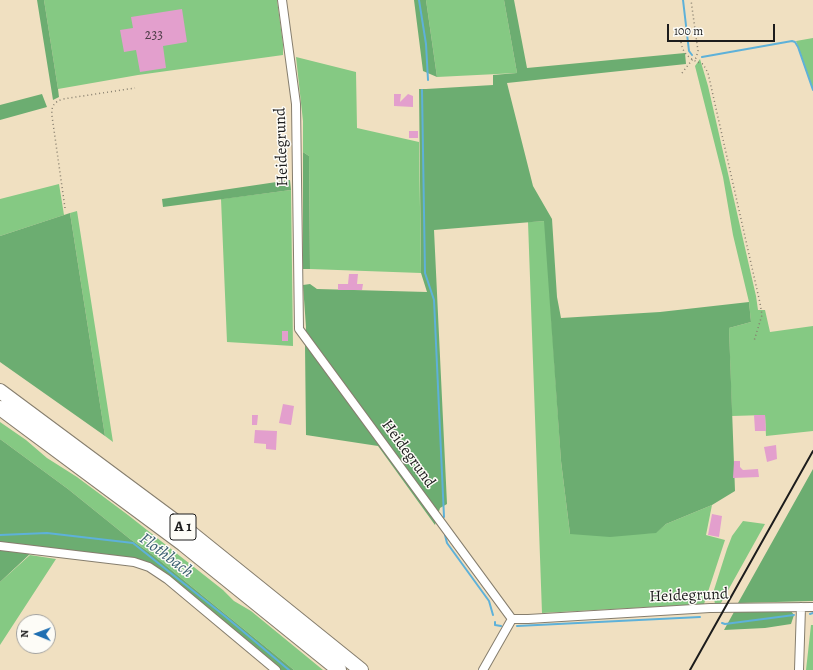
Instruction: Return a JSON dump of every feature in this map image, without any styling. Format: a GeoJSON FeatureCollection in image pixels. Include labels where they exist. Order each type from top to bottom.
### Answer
{"type":"FeatureCollection","features":[{"type":"Feature","properties":{"kind":"highway","name":"A 1"},"geometry":{"type":"LineString","coordinates":[[0,392],[191,533],[361,670]]}},
{"type":"Feature","properties":{"kind":"highway","name":"A 1"},"geometry":{"type":"LineString","coordinates":[[0,408],[183,544],[339,670]]}},
{"type":"Feature","properties":{"kind":"street","name":"Heidegrund"},"geometry":{"type":"LineString","coordinates":[[282,0],[296,104],[299,330],[512,619],[710,608],[813,607]]}},
{"type":"Feature","properties":{"kind":"street"},"geometry":{"type":"LineString","coordinates":[[0,546],[126,561],[149,567],[168,579],[276,670]]}},
{"type":"Feature","properties":{"kind":"street"},"geometry":{"type":"LineString","coordinates":[[800,670],[801,607]]}},
{"type":"Feature","properties":{"kind":"street"},"geometry":{"type":"LineString","coordinates":[[483,670],[512,619]]}},
{"type":"Feature","properties":{"kind":"path"},"geometry":{"type":"LineString","coordinates":[[682,73],[692,60],[696,58],[698,51],[691,0]]}},
{"type":"Feature","properties":{"kind":"path"},"geometry":{"type":"LineString","coordinates":[[681,42],[682,50],[692,60],[703,64],[708,73],[760,303],[762,315],[754,341]]}},
{"type":"Feature","properties":{"kind":"path"},"geometry":{"type":"LineString","coordinates":[[65,208],[51,109],[53,104],[63,99],[135,88]]}},
{"type":"Feature","properties":{"kind":"green space"},"geometry":{"type":"Polygon","coordinates":[[[37,0],[44,0],[59,97],[53,100],[37,0]]]}},
{"type":"Feature","properties":{"kind":"green space"},"geometry":{"type":"Polygon","coordinates":[[[44,0],[277,0],[283,55],[138,75],[58,89],[44,0]]]}},
{"type":"Feature","properties":{"kind":"green space"},"geometry":{"type":"Polygon","coordinates":[[[414,0],[426,0],[437,77],[423,71],[414,0]]]}},
{"type":"Feature","properties":{"kind":"green space"},"geometry":{"type":"Polygon","coordinates":[[[426,0],[504,0],[517,73],[437,77],[426,0]]]}},
{"type":"Feature","properties":{"kind":"green space"},"geometry":{"type":"Polygon","coordinates":[[[504,0],[514,0],[527,68],[685,53],[686,64],[507,83],[533,186],[552,219],[557,297],[561,318],[660,312],[749,302],[751,322],[729,328],[735,491],[712,505],[666,524],[656,533],[610,537],[570,534],[561,461],[544,221],[434,230],[447,504],[440,508],[435,525],[378,446],[306,435],[306,327],[303,285],[310,284],[317,289],[427,292],[421,273],[419,89],[493,85],[493,75],[517,73],[504,0]]]}},
{"type":"Feature","properties":{"kind":"green space"},"geometry":{"type":"Polygon","coordinates":[[[813,38],[813,90],[796,41],[813,38]]]}},
{"type":"Feature","properties":{"kind":"green space"},"geometry":{"type":"Polygon","coordinates":[[[296,57],[356,72],[357,128],[419,142],[421,273],[310,269],[309,156],[303,152],[303,121],[296,57]]]}},
{"type":"Feature","properties":{"kind":"green space"},"geometry":{"type":"Polygon","coordinates":[[[700,59],[708,86],[758,310],[765,310],[770,332],[813,326],[813,431],[766,436],[765,415],[732,416],[729,328],[751,322],[749,302],[733,235],[723,177],[695,66],[700,59]]]}},
{"type":"Feature","properties":{"kind":"green space"},"geometry":{"type":"Polygon","coordinates":[[[42,94],[47,107],[0,120],[0,105],[42,94]]]}},
{"type":"Feature","properties":{"kind":"green space"},"geometry":{"type":"Polygon","coordinates":[[[303,152],[309,156],[310,269],[303,269],[303,152]]]}},
{"type":"Feature","properties":{"kind":"green space"},"geometry":{"type":"Polygon","coordinates":[[[290,180],[291,190],[163,207],[162,199],[290,180]]]}},
{"type":"Feature","properties":{"kind":"green space"},"geometry":{"type":"Polygon","coordinates":[[[59,184],[64,215],[0,236],[0,199],[59,184]]]}},
{"type":"Feature","properties":{"kind":"green space"},"geometry":{"type":"Polygon","coordinates":[[[291,190],[293,346],[227,342],[221,199],[291,190]]]}},
{"type":"Feature","properties":{"kind":"green space"},"geometry":{"type":"Polygon","coordinates":[[[77,211],[113,442],[105,436],[70,213],[77,211]]]}},
{"type":"Feature","properties":{"kind":"green space"},"geometry":{"type":"Polygon","coordinates":[[[70,213],[105,436],[0,362],[0,236],[70,213]]]}},
{"type":"Feature","properties":{"kind":"green space"},"geometry":{"type":"Polygon","coordinates":[[[545,221],[561,461],[570,534],[655,533],[666,524],[712,505],[706,535],[725,540],[704,604],[542,613],[528,222],[545,221]]]}},
{"type":"Feature","properties":{"kind":"green space"},"geometry":{"type":"Polygon","coordinates":[[[0,422],[26,440],[47,458],[77,477],[128,515],[223,590],[234,601],[251,611],[323,670],[294,670],[153,555],[130,539],[68,489],[0,439],[0,422]]]}},
{"type":"Feature","properties":{"kind":"green space"},"geometry":{"type":"Polygon","coordinates":[[[0,439],[68,489],[130,539],[153,555],[294,670],[280,670],[157,569],[0,543],[0,439]]]}},
{"type":"Feature","properties":{"kind":"green space"},"geometry":{"type":"Polygon","coordinates":[[[813,469],[813,601],[738,603],[813,469]]]}},
{"type":"Feature","properties":{"kind":"green space"},"geometry":{"type":"Polygon","coordinates":[[[743,521],[765,524],[721,603],[715,604],[713,593],[727,549],[732,536],[743,521]]]}},
{"type":"Feature","properties":{"kind":"green space"},"geometry":{"type":"Polygon","coordinates":[[[0,549],[31,553],[0,582],[0,549]]]}},
{"type":"Feature","properties":{"kind":"green space"},"geometry":{"type":"Polygon","coordinates":[[[30,555],[56,559],[20,614],[16,614],[16,620],[0,645],[0,582],[30,555]]]}},
{"type":"Feature","properties":{"kind":"green space"},"geometry":{"type":"Polygon","coordinates":[[[791,611],[794,615],[791,624],[765,628],[724,630],[734,612],[791,611]]]}},
{"type":"Feature","properties":{"kind":"green space"},"geometry":{"type":"Polygon","coordinates":[[[811,625],[813,625],[813,670],[806,670],[811,625]]]}},
{"type":"Feature","properties":{"kind":"building"},"geometry":{"type":"Polygon","coordinates":[[[182,9],[187,42],[163,46],[166,68],[140,72],[136,50],[124,52],[120,30],[133,28],[131,17],[182,9]]]}},
{"type":"Feature","properties":{"kind":"building"},"geometry":{"type":"Polygon","coordinates":[[[394,94],[401,94],[400,102],[408,94],[413,96],[413,107],[394,106],[394,94]]]}},
{"type":"Feature","properties":{"kind":"building"},"geometry":{"type":"Polygon","coordinates":[[[409,131],[418,131],[418,138],[409,138],[409,131]]]}},
{"type":"Feature","properties":{"kind":"building"},"geometry":{"type":"Polygon","coordinates":[[[349,274],[358,274],[357,284],[363,284],[362,290],[338,290],[338,284],[348,284],[349,274]]]}},
{"type":"Feature","properties":{"kind":"building"},"geometry":{"type":"Polygon","coordinates":[[[282,331],[288,331],[288,341],[282,341],[282,331]]]}},
{"type":"Feature","properties":{"kind":"building"},"geometry":{"type":"Polygon","coordinates":[[[283,404],[294,406],[291,425],[279,423],[283,404]]]}},
{"type":"Feature","properties":{"kind":"building"},"geometry":{"type":"Polygon","coordinates":[[[252,415],[258,415],[257,425],[252,425],[252,415]]]}},
{"type":"Feature","properties":{"kind":"building"},"geometry":{"type":"Polygon","coordinates":[[[754,415],[765,415],[766,431],[755,431],[754,415]]]}},
{"type":"Feature","properties":{"kind":"building"},"geometry":{"type":"Polygon","coordinates":[[[255,430],[277,431],[276,450],[266,449],[266,444],[254,443],[255,430]]]}},
{"type":"Feature","properties":{"kind":"building"},"geometry":{"type":"Polygon","coordinates":[[[776,445],[777,459],[767,462],[764,447],[776,445]]]}},
{"type":"Feature","properties":{"kind":"building"},"geometry":{"type":"Polygon","coordinates":[[[734,461],[740,461],[740,467],[743,470],[758,469],[759,477],[733,478],[734,461]]]}},
{"type":"Feature","properties":{"kind":"building"},"geometry":{"type":"Polygon","coordinates":[[[712,514],[722,516],[719,537],[708,535],[712,514]]]}},
{"type":"Feature","properties":{"kind":"waterway"},"geometry":{"type":"LineString","coordinates":[[419,0],[426,44],[428,80]]}},
{"type":"Feature","properties":{"kind":"waterway"},"geometry":{"type":"LineString","coordinates":[[683,0],[689,51],[692,55]]}},
{"type":"Feature","properties":{"kind":"waterway"},"geometry":{"type":"LineString","coordinates":[[702,57],[792,41],[795,42],[798,47],[813,90]]}},
{"type":"Feature","properties":{"kind":"waterway"},"geometry":{"type":"LineString","coordinates":[[422,90],[425,273],[434,300],[444,517]]}},
{"type":"Feature","properties":{"kind":"waterway","name":"Flothbach"},"geometry":{"type":"LineString","coordinates":[[0,535],[47,533],[133,543],[226,617],[289,670]]}},
{"type":"Feature","properties":{"kind":"waterway"},"geometry":{"type":"LineString","coordinates":[[445,535],[447,543],[489,601],[493,615]]}},
{"type":"Feature","properties":{"kind":"waterway"},"geometry":{"type":"LineString","coordinates":[[722,623],[725,624],[794,615]]}},
{"type":"Feature","properties":{"kind":"waterway"},"geometry":{"type":"LineString","coordinates":[[517,626],[700,617]]}},
{"type":"Feature","properties":{"kind":"waterway"},"geometry":{"type":"LineString","coordinates":[[495,622],[495,625],[501,626]]}},
{"type":"Feature","properties":{"kind":"railway"},"geometry":{"type":"LineString","coordinates":[[690,670],[813,451]]}}]}
